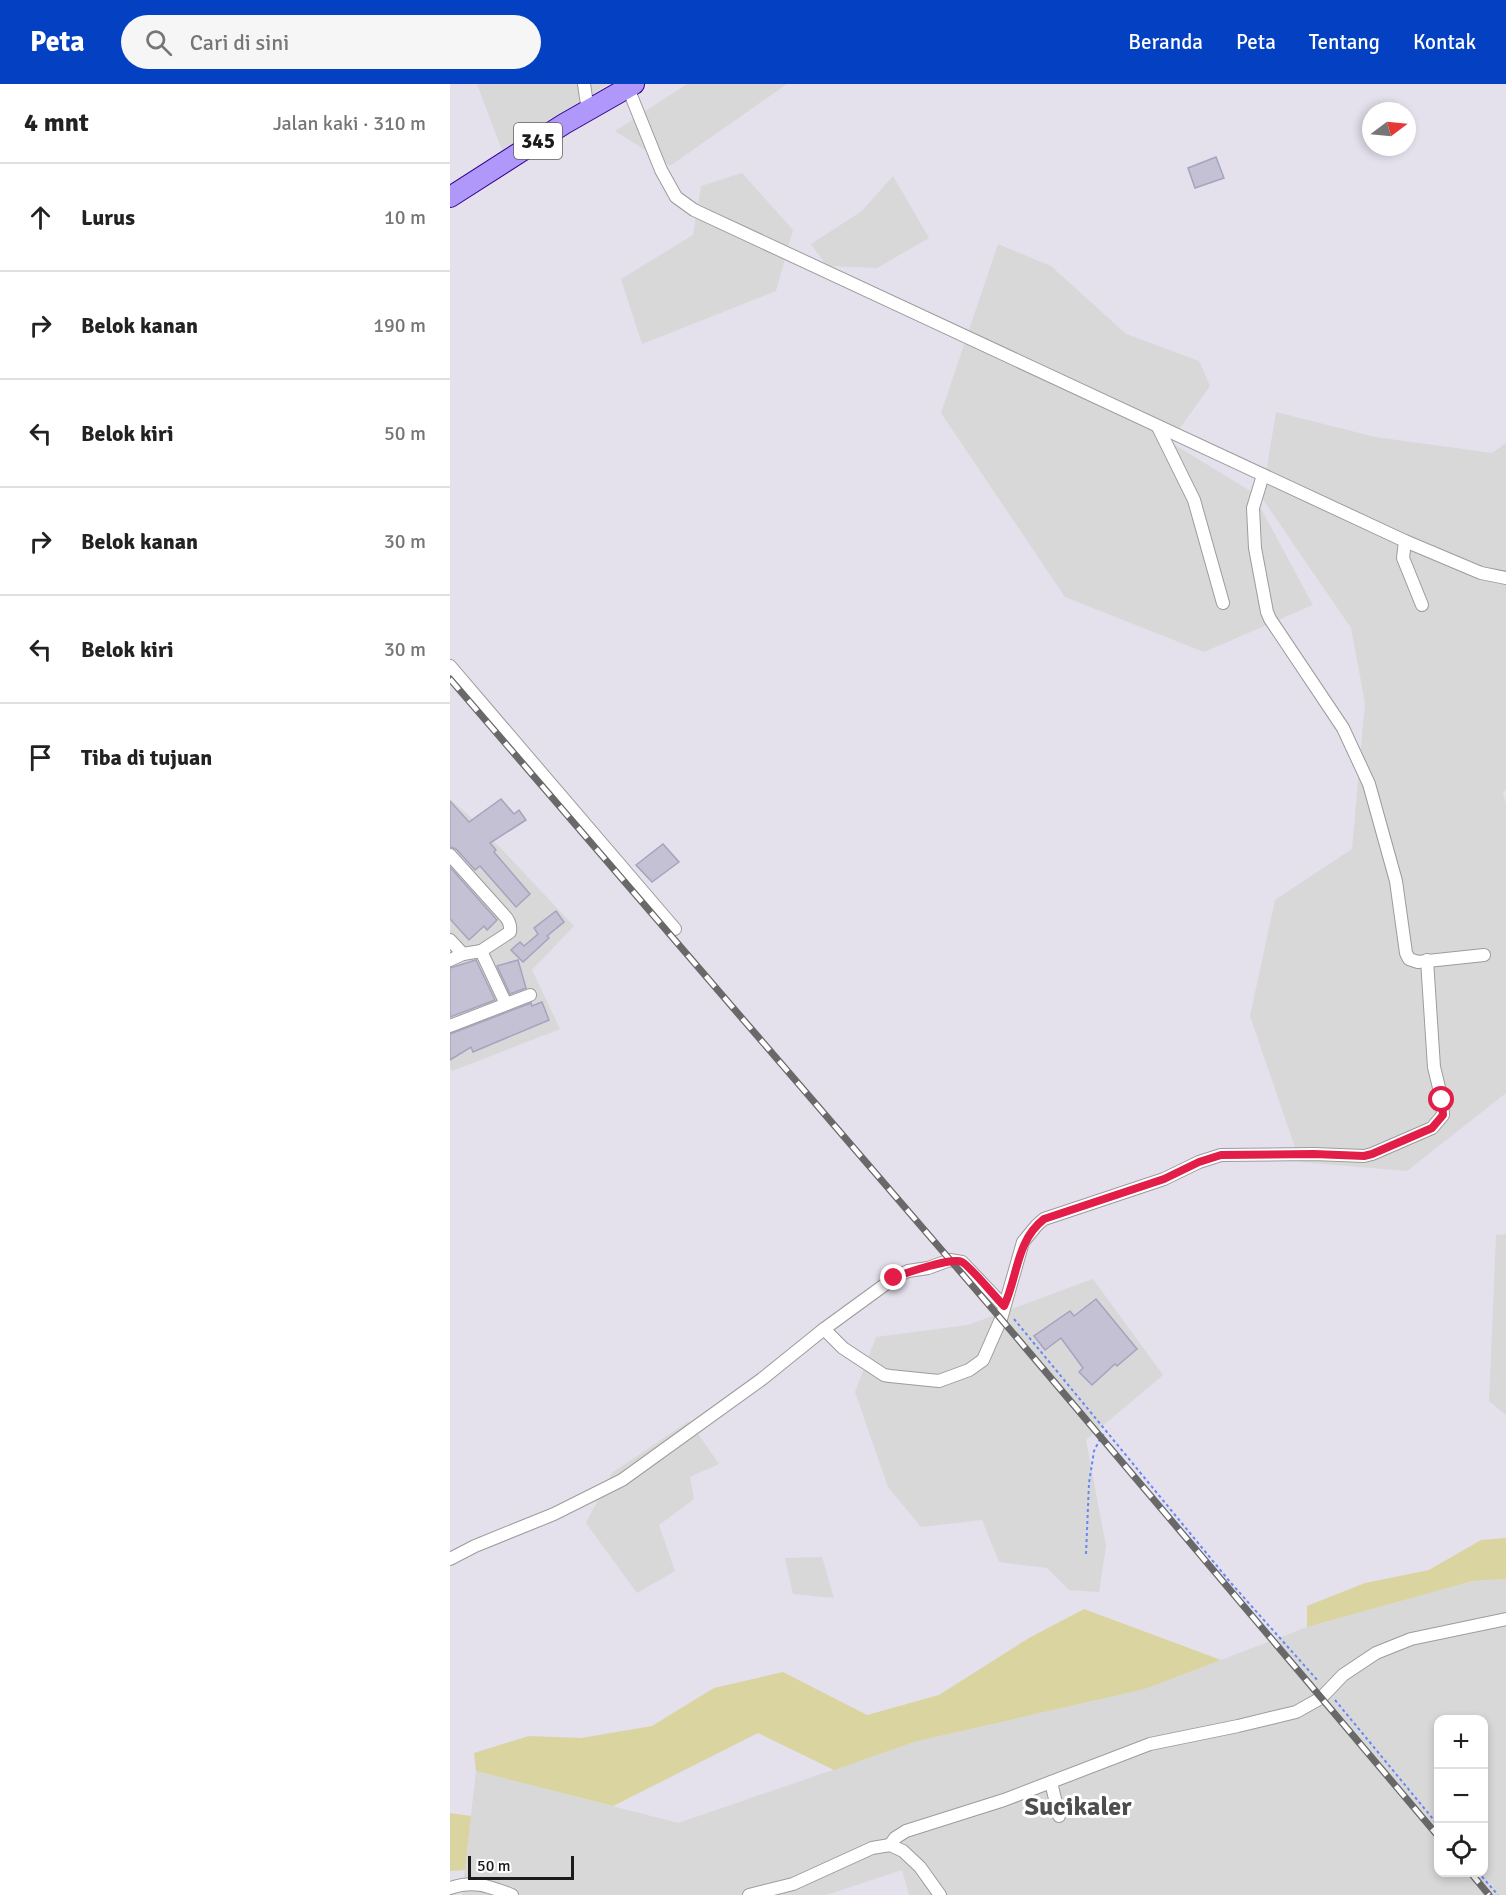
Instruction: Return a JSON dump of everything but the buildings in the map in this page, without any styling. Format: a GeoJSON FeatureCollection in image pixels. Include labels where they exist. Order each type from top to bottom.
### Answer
{"type":"FeatureCollection","features":[{"type":"Feature","properties":{"kind":"main road","name":"345"},"geometry":{"type":"LineString","coordinates":[[450,197],[631,86]]}},
{"type":"Feature","properties":{"kind":"street"},"geometry":{"type":"LineString","coordinates":[[584,84],[588,111]]}},
{"type":"Feature","properties":{"kind":"street"},"geometry":{"type":"LineString","coordinates":[[631,86],[661,170],[676,197],[694,210],[1405,542],[1481,573],[1506,578]]}},
{"type":"Feature","properties":{"kind":"street"},"geometry":{"type":"LineString","coordinates":[[1158,427],[1194,500],[1223,603]]}},
{"type":"Feature","properties":{"kind":"street"},"geometry":{"type":"LineString","coordinates":[[1263,475],[1253,508],[1255,548],[1267,612],[1300,665],[1340,722],[1369,784],[1396,881],[1406,953],[1414,962],[1484,955]]}},
{"type":"Feature","properties":{"kind":"street"},"geometry":{"type":"LineString","coordinates":[[1405,542],[1404,561],[1422,605]]}},
{"type":"Feature","properties":{"kind":"street"},"geometry":{"type":"LineString","coordinates":[[450,666],[675,929]]}},
{"type":"Feature","properties":{"kind":"street"},"geometry":{"type":"LineString","coordinates":[[450,855],[508,920],[510,932],[481,951],[463,954],[450,960]]}},
{"type":"Feature","properties":{"kind":"street"},"geometry":{"type":"LineString","coordinates":[[450,940],[463,954]]}},
{"type":"Feature","properties":{"kind":"street"},"geometry":{"type":"LineString","coordinates":[[481,951],[506,1004]]}},
{"type":"Feature","properties":{"kind":"street"},"geometry":{"type":"LineString","coordinates":[[824,1329],[843,1348],[884,1375],[939,1381],[969,1370],[983,1360],[1011,1292],[1023,1242],[1044,1219],[1164,1179],[1199,1162],[1221,1155],[1364,1156],[1432,1128],[1443,1115],[1434,1067],[1427,960]]}},
{"type":"Feature","properties":{"kind":"street"},"geometry":{"type":"LineString","coordinates":[[450,1026],[530,995]]}},
{"type":"Feature","properties":{"kind":"street"},"geometry":{"type":"LineString","coordinates":[[450,1559],[475,1546],[554,1514],[622,1480],[762,1379],[824,1329],[894,1278],[908,1271],[928,1268],[950,1260],[962,1262],[1004,1306]]}},
{"type":"Feature","properties":{"kind":"street"},"geometry":{"type":"LineString","coordinates":[[890,1845],[895,1838],[906,1831],[1004,1800],[1150,1744],[1296,1712],[1321,1698],[1343,1675],[1376,1653],[1401,1642],[1506,1619]]}},
{"type":"Feature","properties":{"kind":"street"},"geometry":{"type":"LineString","coordinates":[[1051,1782],[1059,1816]]}},
{"type":"Feature","properties":{"kind":"street"},"geometry":{"type":"LineString","coordinates":[[749,1895],[793,1884],[872,1848],[890,1845],[903,1851],[920,1867],[940,1895]]}},
{"type":"Feature","properties":{"kind":"street"},"geometry":{"type":"LineString","coordinates":[[450,1888],[475,1883],[512,1895]]}},
{"type":"Feature","properties":{"kind":"path"},"geometry":{"type":"LineString","coordinates":[[1004,1306],[1231,1583],[1327,1691],[1436,1823]]}},
{"type":"Feature","properties":{"kind":"path"},"geometry":{"type":"LineString","coordinates":[[1086,1554],[1089,1483],[1094,1451],[1106,1432]]}},
{"type":"Feature","properties":{"kind":"path"},"geometry":{"type":"LineString","coordinates":[[1482,1877],[1498,1895]]}},
{"type":"Feature","properties":{"kind":"shaded area"},"geometry":{"type":"Polygon","coordinates":[[[477,84],[609,84],[502,150],[477,84]]]}},
{"type":"Feature","properties":{"kind":"shaded area"},"geometry":{"type":"Polygon","coordinates":[[[687,84],[787,84],[670,166],[615,131],[687,84]]]}},
{"type":"Feature","properties":{"kind":"shaded area"},"geometry":{"type":"Polygon","coordinates":[[[742,173],[793,230],[776,291],[642,344],[621,279],[693,235],[701,186],[742,173]]]}},
{"type":"Feature","properties":{"kind":"shaded area"},"geometry":{"type":"Polygon","coordinates":[[[893,176],[929,238],[877,268],[827,266],[811,244],[862,211],[893,176]]]}},
{"type":"Feature","properties":{"kind":"shaded area"},"geometry":{"type":"Polygon","coordinates":[[[998,244],[1051,266],[1126,334],[1199,361],[1210,386],[1170,442],[1252,492],[1313,605],[1204,652],[1065,597],[941,413],[998,244]]]}},
{"type":"Feature","properties":{"kind":"shaded area"},"geometry":{"type":"Polygon","coordinates":[[[1276,412],[1375,437],[1492,453],[1506,443],[1506,789],[1503,793],[1506,804],[1506,1093],[1407,1171],[1300,1162],[1250,1016],[1275,900],[1352,849],[1365,703],[1351,628],[1262,498],[1276,412]]]}},
{"type":"Feature","properties":{"kind":"shaded area"},"geometry":{"type":"Polygon","coordinates":[[[450,799],[475,821],[574,926],[532,970],[560,1029],[452,1071],[450,1069],[450,799]]]}},
{"type":"Feature","properties":{"kind":"shaded area"},"geometry":{"type":"Polygon","coordinates":[[[1506,1234],[1506,1415],[1489,1401],[1496,1235],[1506,1234]]]}},
{"type":"Feature","properties":{"kind":"shaded area"},"geometry":{"type":"Polygon","coordinates":[[[1093,1279],[1163,1375],[1086,1440],[1106,1546],[1099,1592],[1069,1590],[1047,1568],[999,1562],[982,1520],[921,1527],[888,1487],[855,1392],[876,1337],[968,1325],[1093,1279]]]}},
{"type":"Feature","properties":{"kind":"shaded area"},"geometry":{"type":"Polygon","coordinates":[[[689,1421],[719,1464],[690,1477],[694,1499],[659,1525],[675,1571],[637,1593],[586,1523],[612,1473],[689,1421]]]}},
{"type":"Feature","properties":{"kind":"shaded area"},"geometry":{"type":"Polygon","coordinates":[[[1506,1538],[1506,1579],[1473,1581],[1307,1627],[1307,1606],[1365,1583],[1429,1570],[1481,1540],[1506,1538]]]}},
{"type":"Feature","properties":{"kind":"shaded area"},"geometry":{"type":"Polygon","coordinates":[[[822,1557],[834,1598],[793,1594],[785,1558],[822,1557]]]}},
{"type":"Feature","properties":{"kind":"shaded area"},"geometry":{"type":"Polygon","coordinates":[[[1506,1579],[1506,1895],[909,1895],[902,1870],[826,1895],[462,1895],[476,1771],[678,1823],[914,1742],[1145,1689],[1307,1627],[1473,1581],[1506,1579]]]}},
{"type":"Feature","properties":{"kind":"shaded area"},"geometry":{"type":"Polygon","coordinates":[[[1084,1609],[1221,1660],[1145,1689],[914,1742],[834,1770],[758,1733],[613,1806],[476,1771],[474,1753],[529,1736],[581,1738],[652,1726],[714,1688],[783,1672],[867,1715],[939,1695],[1029,1638],[1084,1609]]]}},
{"type":"Feature","properties":{"kind":"shaded area"},"geometry":{"type":"Polygon","coordinates":[[[450,1813],[471,1816],[465,1870],[450,1871],[450,1813]]]}},
{"type":"Feature","properties":{"kind":"railway"},"geometry":{"type":"LineString","coordinates":[[450,679],[1001,1319],[1434,1831]]}},
{"type":"Feature","properties":{"kind":"railway"},"geometry":{"type":"LineString","coordinates":[[1474,1877],[1489,1895]]}},
{"type":"Feature","properties":{"kind":"district","name":"Sucikaler"},"geometry":{"type":"Point","coordinates":[1078,1806]}},
{"type":"Feature","properties":{"kind":"route"},"geometry":{"type":"LineString","coordinates":[[894,1278],[908,1271],[928,1268],[950,1260],[962,1262],[1004,1306],[1011,1292],[1023,1242],[1044,1219],[1164,1179],[1199,1162],[1221,1155],[1364,1156],[1372,1154],[1432,1128],[1443,1115],[1442,1100]]}}]}
